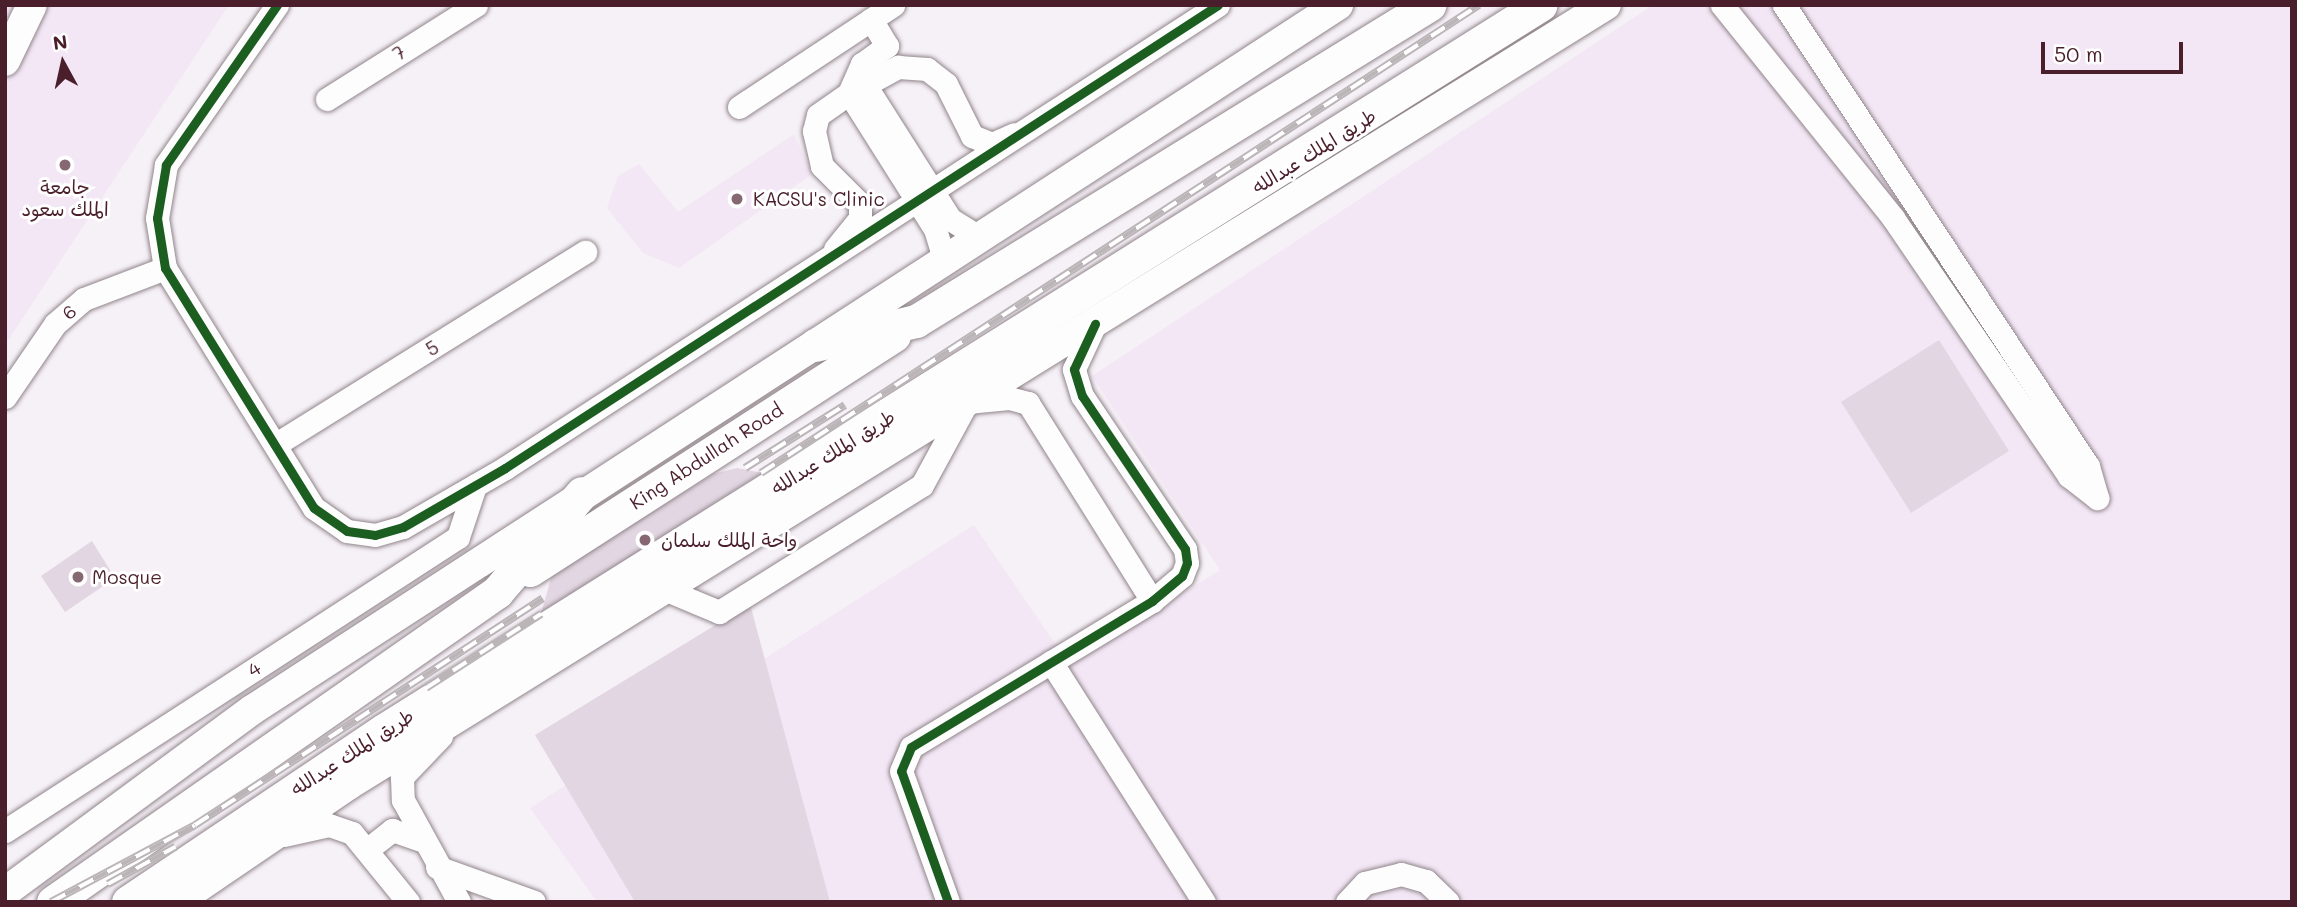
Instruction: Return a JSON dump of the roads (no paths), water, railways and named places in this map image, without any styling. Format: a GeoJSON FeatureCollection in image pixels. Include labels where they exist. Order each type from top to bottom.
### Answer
{"type":"FeatureCollection","features":[{"type":"Feature","properties":{"kind":"highway"},"geometry":{"type":"LineString","coordinates":[[816,345],[916,321],[1429,5]]}},
{"type":"Feature","properties":{"kind":"highway","name":"طريق الملك عبدالله"},"geometry":{"type":"LineString","coordinates":[[128,902],[384,730],[1540,5]]}},
{"type":"Feature","properties":{"kind":"highway","name":"King Abdullah Road"},"geometry":{"type":"LineString","coordinates":[[497,592],[916,321]]}},
{"type":"Feature","properties":{"kind":"highway"},"geometry":{"type":"LineString","coordinates":[[53,902],[497,592],[582,493]]}},
{"type":"Feature","properties":{"kind":"main road"},"geometry":{"type":"LineString","coordinates":[[5,891],[252,710],[582,493],[816,345],[1338,5]]}},
{"type":"Feature","properties":{"kind":"main road"},"geometry":{"type":"LineString","coordinates":[[176,902],[459,716],[1606,5]]}},
{"type":"Feature","properties":{"kind":"main road"},"geometry":{"type":"LineString","coordinates":[[5,61],[32,6]]}},
{"type":"Feature","properties":{"kind":"street"},"geometry":{"type":"LineString","coordinates":[[276,5],[166,165],[157,219],[165,268],[278,443],[314,508],[347,531],[375,535],[403,527],[475,486],[927,199],[1218,5]]}},
{"type":"Feature","properties":{"kind":"street"},"geometry":{"type":"LineString","coordinates":[[739,107],[892,5]]}},
{"type":"Feature","properties":{"kind":"street"},"geometry":{"type":"LineString","coordinates":[[1722,5],[1893,218],[2070,476],[2097,498],[2088,466],[1784,5]]}},
{"type":"Feature","properties":{"kind":"street","name":"7"},"geometry":{"type":"LineString","coordinates":[[327,99],[472,6]]}},
{"type":"Feature","properties":{"kind":"street"},"geometry":{"type":"LineString","coordinates":[[813,272],[860,218],[860,204],[822,166],[815,146],[818,115],[859,81],[887,46],[872,19]]}},
{"type":"Feature","properties":{"kind":"street"},"geometry":{"type":"LineString","coordinates":[[859,81],[898,67],[927,69],[946,84],[972,136],[992,144],[1049,118]]}},
{"type":"Feature","properties":{"kind":"street"},"geometry":{"type":"LineString","coordinates":[[859,81],[927,199],[944,262]]}},
{"type":"Feature","properties":{"kind":"street"},"geometry":{"type":"LineString","coordinates":[[927,199],[950,219],[981,238]]}},
{"type":"Feature","properties":{"kind":"street","name":"5"},"geometry":{"type":"LineString","coordinates":[[278,443],[585,252]]}},
{"type":"Feature","properties":{"kind":"street","name":"6"},"geometry":{"type":"LineString","coordinates":[[5,397],[55,324],[84,299],[165,268]]}},
{"type":"Feature","properties":{"kind":"street"},"geometry":{"type":"LineString","coordinates":[[948,902],[901,771],[911,747],[1152,601],[1182,576],[1185,549],[1082,396],[1074,369],[1095,324]]}},
{"type":"Feature","properties":{"kind":"street"},"geometry":{"type":"LineString","coordinates":[[664,589],[719,611],[898,505],[922,485],[967,402],[1009,398],[1028,403],[1152,601]]}},
{"type":"Feature","properties":{"kind":"street","name":"4"},"geometry":{"type":"LineString","coordinates":[[5,831],[458,537],[475,486]]}},
{"type":"Feature","properties":{"kind":"street"},"geometry":{"type":"LineString","coordinates":[[1051,662],[1204,902]]}},
{"type":"Feature","properties":{"kind":"street"},"geometry":{"type":"LineString","coordinates":[[459,716],[402,777],[403,800],[421,841],[459,902]]}},
{"type":"Feature","properties":{"kind":"street"},"geometry":{"type":"LineString","coordinates":[[267,840],[329,825],[352,833],[368,849],[408,902]]}},
{"type":"Feature","properties":{"kind":"street"},"geometry":{"type":"LineString","coordinates":[[368,849],[392,830],[421,841]]}},
{"type":"Feature","properties":{"kind":"street"},"geometry":{"type":"LineString","coordinates":[[437,867],[527,894],[534,902]]}},
{"type":"Feature","properties":{"kind":"street"},"geometry":{"type":"LineString","coordinates":[[1347,902],[1365,883],[1401,874],[1426,881],[1448,902]]}},
{"type":"Feature","properties":{"kind":"railway"},"geometry":{"type":"LineString","coordinates":[[761,473],[1479,5]]}},
{"type":"Feature","properties":{"kind":"railway"},"geometry":{"type":"LineString","coordinates":[[745,468],[845,405]]}},
{"type":"Feature","properties":{"kind":"railway"},"geometry":{"type":"LineString","coordinates":[[51,902],[195,825],[543,598]]}},
{"type":"Feature","properties":{"kind":"railway"},"geometry":{"type":"LineString","coordinates":[[426,688],[541,614]]}},
{"type":"Feature","properties":{"kind":"railway"},"geometry":{"type":"LineString","coordinates":[[108,884],[175,847]]}},
{"type":"Feature","properties":{"kind":"place","name":"جامعة الملك سعود"},"geometry":{"type":"Point","coordinates":[65,165]}},
{"type":"Feature","properties":{"kind":"place","name":"KACSU's Clinic"},"geometry":{"type":"Point","coordinates":[737,199]}},
{"type":"Feature","properties":{"kind":"place","name":"واحة الملك سلمان"},"geometry":{"type":"Point","coordinates":[645,540]}},
{"type":"Feature","properties":{"kind":"place","name":"Mosque"},"geometry":{"type":"Point","coordinates":[78,577]}}]}
